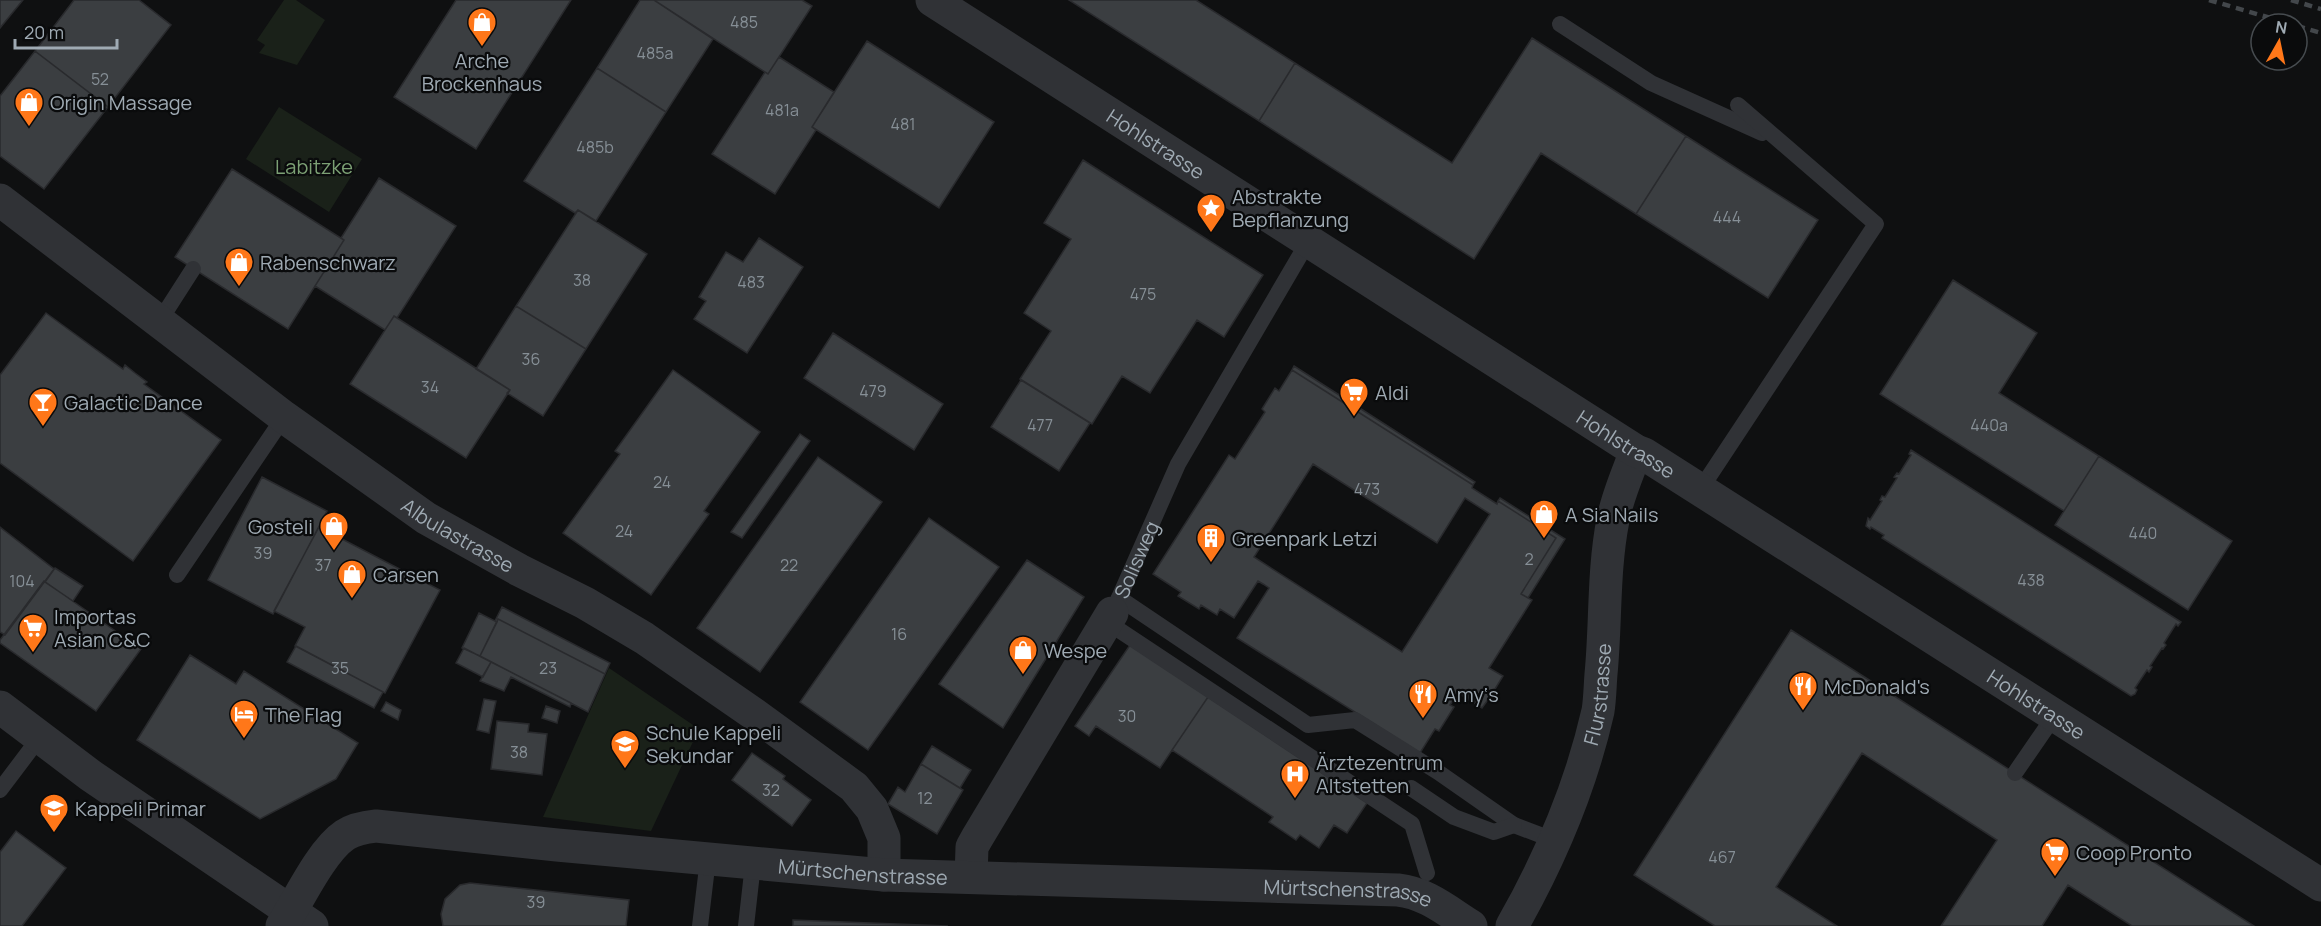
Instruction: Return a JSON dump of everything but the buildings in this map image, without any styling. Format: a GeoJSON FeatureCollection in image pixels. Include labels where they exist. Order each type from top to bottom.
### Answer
{"type":"FeatureCollection","features":[{"type":"Feature","properties":{"kind":"street","name":"Hohlstrasse"},"geometry":{"type":"LineString","coordinates":[[944,3],[1636,451],[2321,885]]}},
{"type":"Feature","properties":{"kind":"street","name":"Albulastrasse"},"geometry":{"type":"LineString","coordinates":[[0,200],[284,417],[426,518],[511,566],[585,603],[644,638],[854,787],[872,809],[884,838],[884,875]]}},
{"type":"Feature","properties":{"kind":"street","name":"Flurstrasse"},"geometry":{"type":"LineString","coordinates":[[1512,926],[1531,894],[1556,841],[1581,770],[1598,709],[1604,645],[1606,580],[1613,518],[1636,451]]}},
{"type":"Feature","properties":{"kind":"street","name":"Solisweg"},"geometry":{"type":"LineString","coordinates":[[971,878],[972,847],[1113,611]]}},
{"type":"Feature","properties":{"kind":"street"},"geometry":{"type":"LineString","coordinates":[[0,707],[90,775],[295,922]]}},
{"type":"Feature","properties":{"kind":"street","name":"Mürtschenstrasse"},"geometry":{"type":"LineString","coordinates":[[295,922],[330,850],[345,835],[362,828],[376,826],[708,860],[884,875],[1411,891],[1429,898],[1471,926]]}},
{"type":"Feature","properties":{"kind":"lane"},"geometry":{"type":"LineString","coordinates":[[1560,24],[1651,83],[1781,141]]}},
{"type":"Feature","properties":{"kind":"lane"},"geometry":{"type":"LineString","coordinates":[[1700,490],[1876,224],[1738,105]]}},
{"type":"Feature","properties":{"kind":"lane","name":"Solisweg"},"geometry":{"type":"LineString","coordinates":[[1113,611],[1178,464],[1309,240]]}},
{"type":"Feature","properties":{"kind":"lane"},"geometry":{"type":"LineString","coordinates":[[159,322],[194,269]]}},
{"type":"Feature","properties":{"kind":"lane"},"geometry":{"type":"LineString","coordinates":[[177,575],[284,417]]}},
{"type":"Feature","properties":{"kind":"lane"},"geometry":{"type":"LineString","coordinates":[[1113,611],[1308,725],[1355,720],[1438,772],[1514,825],[1556,841]]}},
{"type":"Feature","properties":{"kind":"lane"},"geometry":{"type":"LineString","coordinates":[[1113,611],[1412,824],[1427,873]]}},
{"type":"Feature","properties":{"kind":"lane"},"geometry":{"type":"LineString","coordinates":[[2015,773],[2055,715]]}},
{"type":"Feature","properties":{"kind":"lane"},"geometry":{"type":"LineString","coordinates":[[0,790],[40,737]]}},
{"type":"Feature","properties":{"kind":"lane"},"geometry":{"type":"LineString","coordinates":[[1411,788],[1454,817],[1494,832],[1514,825]]}},
{"type":"Feature","properties":{"kind":"lane"},"geometry":{"type":"LineString","coordinates":[[700,926],[708,860]]}},
{"type":"Feature","properties":{"kind":"lane"},"geometry":{"type":"LineString","coordinates":[[746,926],[753,864]]}},
{"type":"Feature","properties":{"kind":"green space"},"geometry":{"type":"Polygon","coordinates":[[[284,0],[296,0],[325,20],[297,65],[259,53],[265,45],[257,40],[284,0]]]}},
{"type":"Feature","properties":{"kind":"green space","name":"Labitzke"},"geometry":{"type":"Polygon","coordinates":[[[279,107],[362,159],[329,212],[246,159],[279,107]]]}},
{"type":"Feature","properties":{"kind":"green space"},"geometry":{"type":"Polygon","coordinates":[[[609,668],[699,729],[651,831],[543,817],[609,668]]]}},
{"type":"Feature","properties":{"kind":"railway"},"geometry":{"type":"LineString","coordinates":[[2209,0],[2250,12]]}},
{"type":"Feature","properties":{"kind":"railway"},"geometry":{"type":"LineString","coordinates":[[2291,0],[2321,9]]}},
{"type":"Feature","properties":{"kind":"railway"},"geometry":{"type":"LineString","coordinates":[[2309,30],[2321,33]]}},
{"type":"Feature","properties":{"kind":"place","name":"Arche Brockenhaus"},"geometry":{"type":"Point","coordinates":[482,48]}},
{"type":"Feature","properties":{"kind":"place","name":"Origin Massage"},"geometry":{"type":"Point","coordinates":[29,128]}},
{"type":"Feature","properties":{"kind":"place","name":"Abstrakte Bepflanzung"},"geometry":{"type":"Point","coordinates":[1211,234]}},
{"type":"Feature","properties":{"kind":"place","name":"Rabenschwarz"},"geometry":{"type":"Point","coordinates":[239,288]}},
{"type":"Feature","properties":{"kind":"place","name":"Aldi"},"geometry":{"type":"Point","coordinates":[1354,418]}},
{"type":"Feature","properties":{"kind":"place","name":"Galactic Dance"},"geometry":{"type":"Point","coordinates":[43,428]}},
{"type":"Feature","properties":{"kind":"place","name":"A Sia Nails"},"geometry":{"type":"Point","coordinates":[1544,540]}},
{"type":"Feature","properties":{"kind":"place","name":"Gosteli"},"geometry":{"type":"Point","coordinates":[334,552]}},
{"type":"Feature","properties":{"kind":"place","name":"Greenpark Letzi"},"geometry":{"type":"Point","coordinates":[1211,564]}},
{"type":"Feature","properties":{"kind":"place","name":"Carsen"},"geometry":{"type":"Point","coordinates":[352,600]}},
{"type":"Feature","properties":{"kind":"place","name":"Importas Asian C&C"},"geometry":{"type":"Point","coordinates":[33,654]}},
{"type":"Feature","properties":{"kind":"place","name":"Wespe"},"geometry":{"type":"Point","coordinates":[1023,676]}},
{"type":"Feature","properties":{"kind":"place","name":"McDonald's"},"geometry":{"type":"Point","coordinates":[1803,712]}},
{"type":"Feature","properties":{"kind":"place","name":"Amy‘s"},"geometry":{"type":"Point","coordinates":[1423,720]}},
{"type":"Feature","properties":{"kind":"place","name":"The Flag"},"geometry":{"type":"Point","coordinates":[244,740]}},
{"type":"Feature","properties":{"kind":"place","name":"Schule Kappeli Sekundar"},"geometry":{"type":"Point","coordinates":[625,770]}},
{"type":"Feature","properties":{"kind":"place","name":"Ärztezentrum Altstetten"},"geometry":{"type":"Point","coordinates":[1295,800]}},
{"type":"Feature","properties":{"kind":"place","name":"Kappeli Primar"},"geometry":{"type":"Point","coordinates":[54,834]}},
{"type":"Feature","properties":{"kind":"place","name":"Coop Pronto"},"geometry":{"type":"Point","coordinates":[2055,878]}}]}
